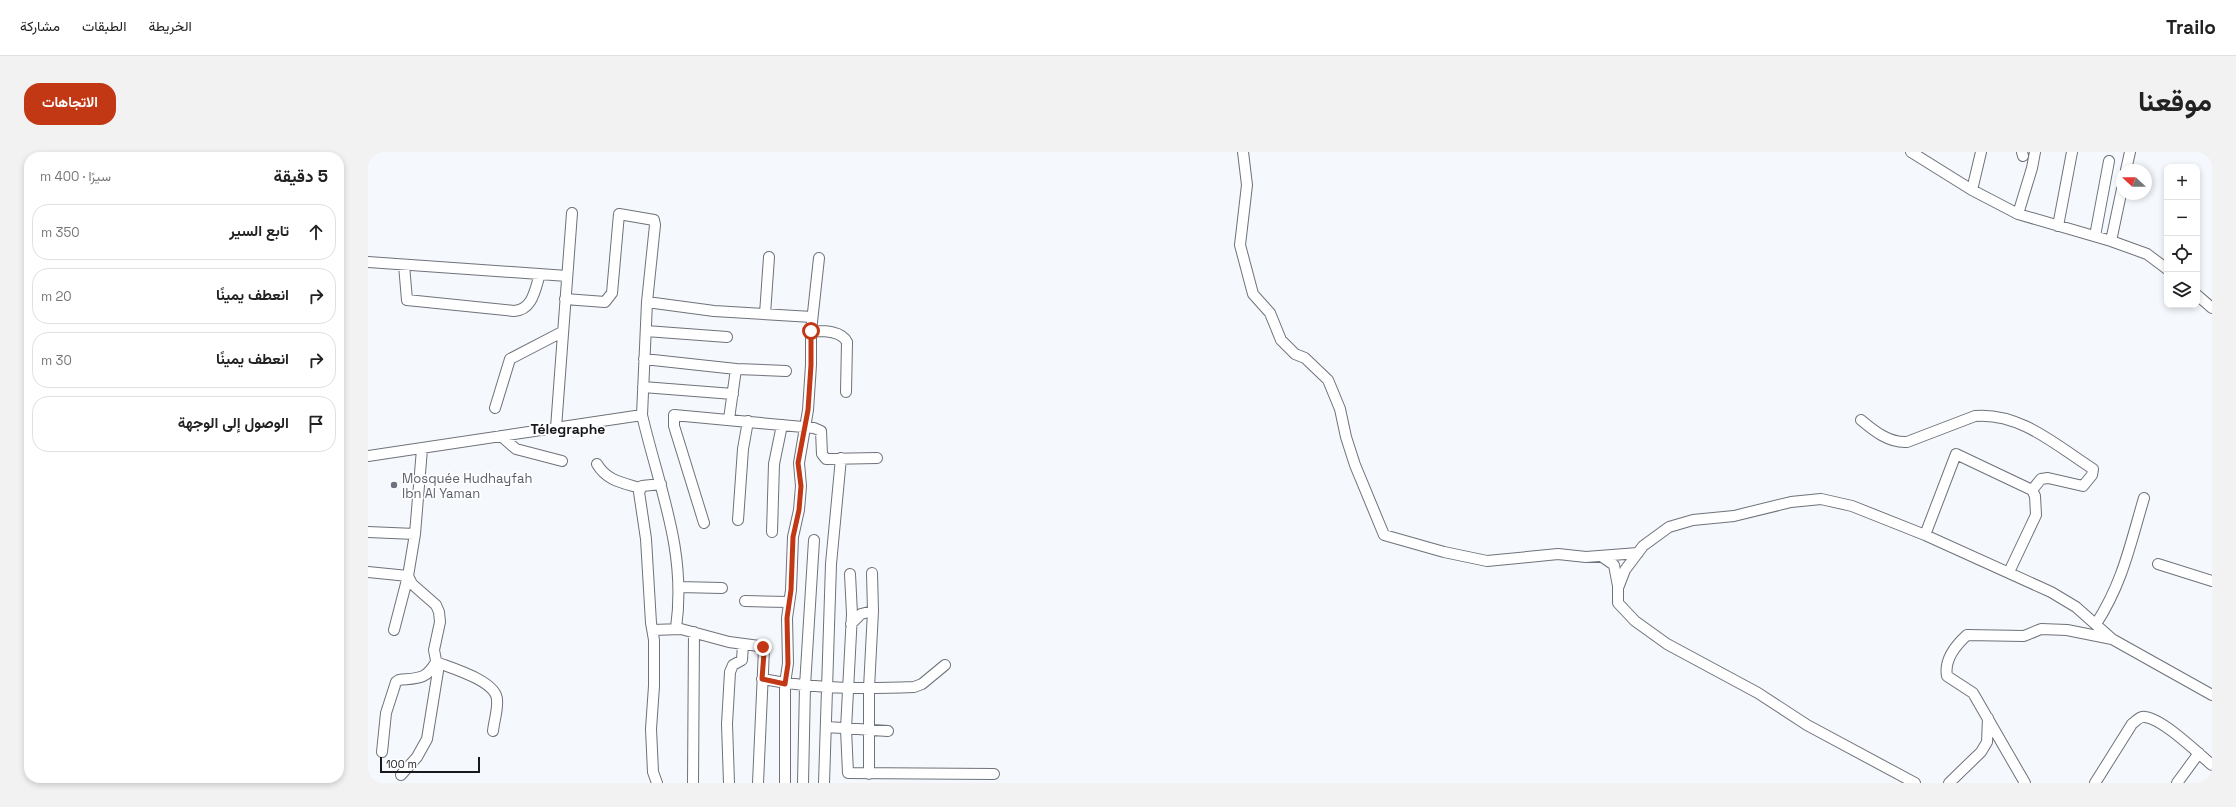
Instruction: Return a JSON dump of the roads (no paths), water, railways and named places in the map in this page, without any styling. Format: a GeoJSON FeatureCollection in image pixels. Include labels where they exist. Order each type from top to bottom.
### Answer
{"type":"FeatureCollection","features":[{"type":"Feature","properties":{"kind":"street"},"geometry":{"type":"LineString","coordinates":[[1243,152],[1246,185],[1240,245],[1253,294],[1270,313],[1280,340],[1295,354],[1305,358],[1328,380],[1340,409],[1346,437],[1355,465],[1384,535],[1444,552],[1487,561],[1558,554],[1586,557],[1638,553]]}},
{"type":"Feature","properties":{"kind":"street"},"geometry":{"type":"LineString","coordinates":[[1912,152],[1972,190],[2018,214],[2111,241],[2146,254],[2164,267]]}},
{"type":"Feature","properties":{"kind":"street"},"geometry":{"type":"LineString","coordinates":[[1972,190],[1981,152]]}},
{"type":"Feature","properties":{"kind":"street"},"geometry":{"type":"LineString","coordinates":[[2018,214],[2032,168],[2035,152]]}},
{"type":"Feature","properties":{"kind":"street"},"geometry":{"type":"LineString","coordinates":[[2058,226],[2072,152]]}},
{"type":"Feature","properties":{"kind":"street"},"geometry":{"type":"LineString","coordinates":[[2127,164],[2130,152]]}},
{"type":"Feature","properties":{"kind":"street"},"geometry":{"type":"LineString","coordinates":[[2095,236],[2109,161]]}},
{"type":"Feature","properties":{"kind":"street"},"geometry":{"type":"LineString","coordinates":[[2111,241],[2120,200]]}},
{"type":"Feature","properties":{"kind":"street"},"geometry":{"type":"LineString","coordinates":[[556,428],[572,213]]}},
{"type":"Feature","properties":{"kind":"street"},"geometry":{"type":"LineString","coordinates":[[565,299],[605,302],[612,293],[619,214],[650,218],[656,224],[647,302],[642,415],[662,484],[676,545],[679,587],[676,628]]}},
{"type":"Feature","properties":{"kind":"street"},"geometry":{"type":"LineString","coordinates":[[765,314],[769,257]]}},
{"type":"Feature","properties":{"kind":"street"},"geometry":{"type":"LineString","coordinates":[[785,783],[785,684],[788,664],[787,626],[793,537],[799,510],[801,486],[798,463],[805,427],[811,365],[812,317],[819,258]]}},
{"type":"Feature","properties":{"kind":"street"},"geometry":{"type":"LineString","coordinates":[[368,262],[567,276]]}},
{"type":"Feature","properties":{"kind":"street"},"geometry":{"type":"LineString","coordinates":[[404,265],[407,300],[514,310],[522,310],[529,305],[540,274]]}},
{"type":"Feature","properties":{"kind":"street"},"geometry":{"type":"LineString","coordinates":[[2200,298],[2212,308]]}},
{"type":"Feature","properties":{"kind":"street"},"geometry":{"type":"LineString","coordinates":[[647,302],[714,311],[812,317]]}},
{"type":"Feature","properties":{"kind":"street"},"geometry":{"type":"LineString","coordinates":[[646,331],[727,337]]}},
{"type":"Feature","properties":{"kind":"street"},"geometry":{"type":"LineString","coordinates":[[811,331],[835,333],[846,338],[848,342],[846,392]]}},
{"type":"Feature","properties":{"kind":"street"},"geometry":{"type":"LineString","coordinates":[[495,408],[510,359],[562,332]]}},
{"type":"Feature","properties":{"kind":"street"},"geometry":{"type":"LineString","coordinates":[[644,359],[736,369],[786,371]]}},
{"type":"Feature","properties":{"kind":"street"},"geometry":{"type":"LineString","coordinates":[[729,419],[736,369]]}},
{"type":"Feature","properties":{"kind":"street"},"geometry":{"type":"LineString","coordinates":[[644,387],[733,394]]}},
{"type":"Feature","properties":{"kind":"street"},"geometry":{"type":"LineString","coordinates":[[704,523],[685,464],[673,416],[680,414],[805,427],[821,431],[823,457],[877,458]]}},
{"type":"Feature","properties":{"kind":"street"},"geometry":{"type":"LineString","coordinates":[[368,456],[642,415]]}},
{"type":"Feature","properties":{"kind":"street"},"geometry":{"type":"LineString","coordinates":[[1861,420],[1890,440],[1907,442],[1975,416],[1986,415],[2002,418],[2037,432],[2092,469],[2092,475],[2083,486],[2048,478],[2041,479],[2032,490]]}},
{"type":"Feature","properties":{"kind":"street"},"geometry":{"type":"LineString","coordinates":[[738,520],[743,448],[748,421]]}},
{"type":"Feature","properties":{"kind":"street"},"geometry":{"type":"LineString","coordinates":[[772,532],[774,464],[782,425]]}},
{"type":"Feature","properties":{"kind":"street"},"geometry":{"type":"LineString","coordinates":[[501,436],[516,449],[562,461]]}},
{"type":"Feature","properties":{"kind":"street"},"geometry":{"type":"LineString","coordinates":[[394,630],[408,576],[415,534],[422,449]]}},
{"type":"Feature","properties":{"kind":"street"},"geometry":{"type":"LineString","coordinates":[[1925,535],[1956,454],[2032,490],[2035,496],[2036,514],[2009,572]]}},
{"type":"Feature","properties":{"kind":"street"},"geometry":{"type":"LineString","coordinates":[[824,783],[827,727],[831,564],[841,458]]}},
{"type":"Feature","properties":{"kind":"street"},"geometry":{"type":"LineString","coordinates":[[597,464],[602,473],[609,478],[640,488],[642,486],[662,484]]}},
{"type":"Feature","properties":{"kind":"street"},"geometry":{"type":"LineString","coordinates":[[640,488],[653,630],[654,686],[651,729],[653,772],[657,783]]}},
{"type":"Feature","properties":{"kind":"street"},"geometry":{"type":"LineString","coordinates":[[2096,624],[2112,600],[2125,567],[2144,498]]}},
{"type":"Feature","properties":{"kind":"street"},"geometry":{"type":"LineString","coordinates":[[1618,588],[1625,570],[1643,546],[1669,527],[1693,520],[1734,516],[1791,502],[1821,499],[1852,506],[1925,535],[2051,592],[2076,607],[2112,639],[2212,695]]}},
{"type":"Feature","properties":{"kind":"street"},"geometry":{"type":"LineString","coordinates":[[368,532],[415,534]]}},
{"type":"Feature","properties":{"kind":"street"},"geometry":{"type":"LineString","coordinates":[[803,783],[805,686],[814,540]]}},
{"type":"Feature","properties":{"kind":"street"},"geometry":{"type":"LineString","coordinates":[[1601,556],[1614,565],[1618,588],[1618,603],[1635,621],[1667,644],[1758,693],[1807,724],[1915,783]]}},
{"type":"Feature","properties":{"kind":"street"},"geometry":{"type":"LineString","coordinates":[[2158,564],[2212,581]]}},
{"type":"Feature","properties":{"kind":"street"},"geometry":{"type":"LineString","coordinates":[[368,572],[408,576]]}},
{"type":"Feature","properties":{"kind":"street"},"geometry":{"type":"LineString","coordinates":[[870,774],[869,688],[873,611],[872,573]]}},
{"type":"Feature","properties":{"kind":"street"},"geometry":{"type":"LineString","coordinates":[[850,574],[851,624],[846,729],[848,773],[994,774]]}},
{"type":"Feature","properties":{"kind":"street"},"geometry":{"type":"LineString","coordinates":[[401,775],[414,761],[427,738],[438,677],[434,650],[440,622],[439,612],[436,606],[412,584],[408,576]]}},
{"type":"Feature","properties":{"kind":"street"},"geometry":{"type":"LineString","coordinates":[[679,587],[722,588]]}},
{"type":"Feature","properties":{"kind":"street"},"geometry":{"type":"LineString","coordinates":[[745,601],[789,602]]}},
{"type":"Feature","properties":{"kind":"street"},"geometry":{"type":"LineString","coordinates":[[851,624],[861,614],[873,611]]}},
{"type":"Feature","properties":{"kind":"street"},"geometry":{"type":"LineString","coordinates":[[653,630],[676,628],[743,644],[759,646],[764,649],[758,783]]}},
{"type":"Feature","properties":{"kind":"street"},"geometry":{"type":"LineString","coordinates":[[2025,783],[1973,693],[1947,676],[1945,668],[1956,645],[1967,635],[2024,636],[2041,629],[2067,630],[2112,639]]}},
{"type":"Feature","properties":{"kind":"street"},"geometry":{"type":"LineString","coordinates":[[693,783],[694,632]]}},
{"type":"Feature","properties":{"kind":"street"},"geometry":{"type":"LineString","coordinates":[[729,783],[727,724],[730,672],[733,665],[742,660],[743,644]]}},
{"type":"Feature","properties":{"kind":"street"},"geometry":{"type":"LineString","coordinates":[[436,662],[478,679],[495,691],[498,699],[493,731]]}},
{"type":"Feature","properties":{"kind":"street"},"geometry":{"type":"LineString","coordinates":[[382,752],[386,713],[396,682],[399,680],[424,677],[431,671],[436,662]]}},
{"type":"Feature","properties":{"kind":"street"},"geometry":{"type":"LineString","coordinates":[[762,679],[785,684],[848,689],[914,687],[922,684],[945,665]]}},
{"type":"Feature","properties":{"kind":"street"},"geometry":{"type":"LineString","coordinates":[[2096,783],[2132,724],[2138,718],[2145,717],[2166,727],[2212,765]]}},
{"type":"Feature","properties":{"kind":"street"},"geometry":{"type":"LineString","coordinates":[[1949,783],[1981,752],[1987,742],[1988,718]]}},
{"type":"Feature","properties":{"kind":"street"},"geometry":{"type":"LineString","coordinates":[[827,727],[888,731]]}},
{"type":"Feature","properties":{"kind":"street"},"geometry":{"type":"LineString","coordinates":[[2177,783],[2199,753]]}},
{"type":"Feature","properties":{"kind":"place","name":"Mosquée Hudhayfah Ibn Al Yaman"},"geometry":{"type":"Point","coordinates":[394,485]}},
{"type":"Feature","properties":{"kind":"district","name":"Télegraphe"},"geometry":{"type":"Point","coordinates":[568,429]}}]}
